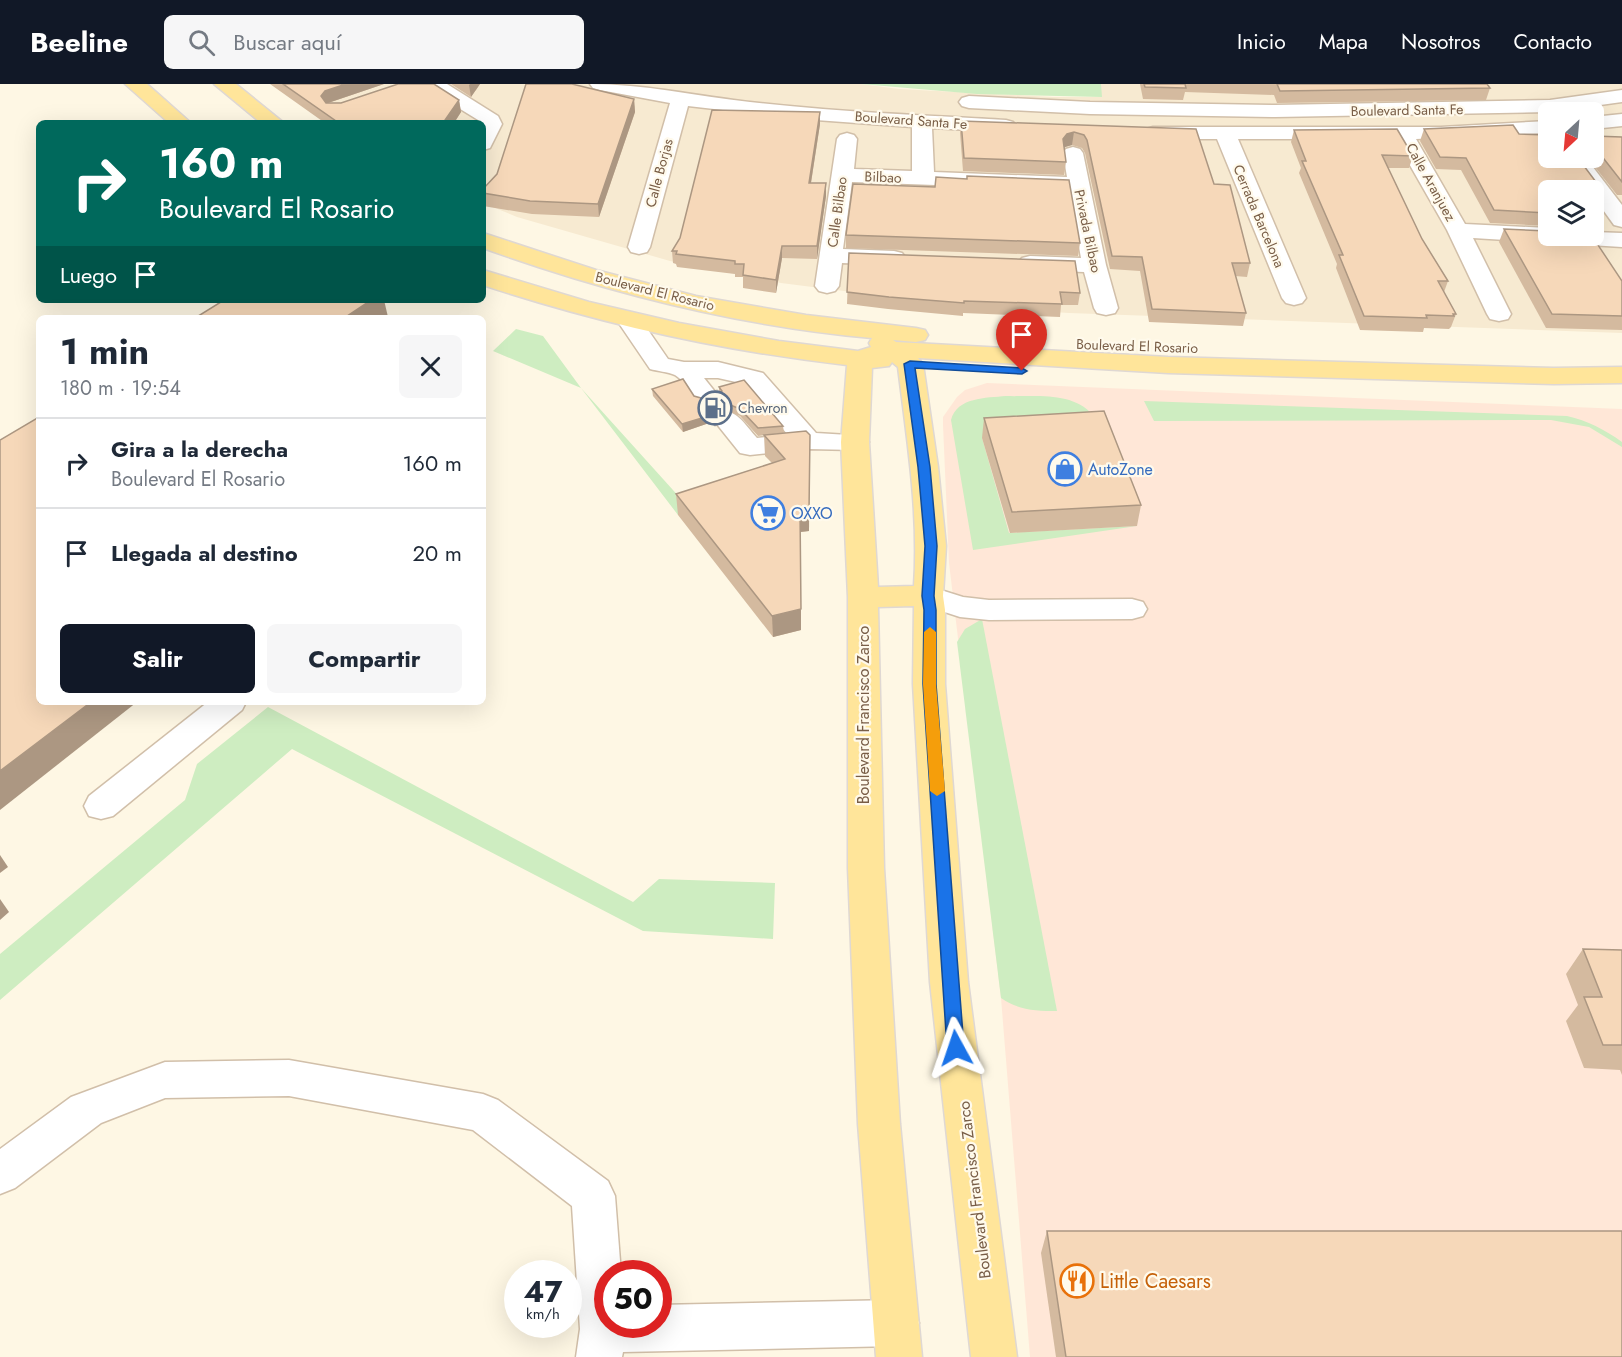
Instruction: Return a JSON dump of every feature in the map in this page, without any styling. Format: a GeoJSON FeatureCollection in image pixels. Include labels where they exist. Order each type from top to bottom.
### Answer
{"type":"FeatureCollection","features":[{"type":"Feature","properties":{"kind":"main road"},"geometry":{"type":"LineString","coordinates":[[135,84],[177,120]]}},
{"type":"Feature","properties":{"kind":"main road"},"geometry":{"type":"LineString","coordinates":[[156,84],[198,120]]}},
{"type":"Feature","properties":{"kind":"main road"},"geometry":{"type":"LineString","coordinates":[[224,84],[270,120]]}},
{"type":"Feature","properties":{"kind":"main road","name":"Boulevard El Rosario"},"geometry":{"type":"LineString","coordinates":[[486,241],[595,277],[711,306],[863,329],[964,338],[1060,343],[1622,359]]}},
{"type":"Feature","properties":{"kind":"main road","name":"Boulevard El Rosario"},"geometry":{"type":"LineString","coordinates":[[486,278],[537,295],[628,320],[746,342],[860,359]]}},
{"type":"Feature","properties":{"kind":"main road"},"geometry":{"type":"LineString","coordinates":[[863,329],[899,356]]}},
{"type":"Feature","properties":{"kind":"main road"},"geometry":{"type":"LineString","coordinates":[[860,359],[899,356],[1543,376],[1622,375]]}},
{"type":"Feature","properties":{"kind":"main road","name":"Boulevard El Rosario"},"geometry":{"type":"LineString","coordinates":[[899,356],[1370,385],[1622,392]]}},
{"type":"Feature","properties":{"kind":"main road","name":"Boulevard Francisco Zarco"},"geometry":{"type":"LineString","coordinates":[[899,356],[924,467],[931,546],[928,596],[930,610],[929,684],[949,982],[994,1357]]}},
{"type":"Feature","properties":{"kind":"main road","name":"Boulevard Francisco Zarco"},"geometry":{"type":"LineString","coordinates":[[860,359],[855,442],[863,597],[866,868],[879,1124],[898,1340]]}},
{"type":"Feature","properties":{"kind":"main road"},"geometry":{"type":"LineString","coordinates":[[863,597],[928,596]]}},
{"type":"Feature","properties":{"kind":"street"},"geometry":{"type":"LineString","coordinates":[[433,84],[491,120],[492,124],[486,137]]}},
{"type":"Feature","properties":{"kind":"street","name":"Boulevard Santa Fe"},"geometry":{"type":"LineString","coordinates":[[600,84],[681,100],[780,100],[922,121],[1027,128]]}},
{"type":"Feature","properties":{"kind":"street"},"geometry":{"type":"LineString","coordinates":[[1535,84],[1548,102]]}},
{"type":"Feature","properties":{"kind":"street","name":"Boulevard Santa Fe"},"geometry":{"type":"LineString","coordinates":[[1590,102],[1622,96]]}},
{"type":"Feature","properties":{"kind":"street","name":"Calle Borjas"},"geometry":{"type":"LineString","coordinates":[[639,247],[675,113],[681,100]]}},
{"type":"Feature","properties":{"kind":"street","name":"Boulevard Santa Fe"},"geometry":{"type":"LineString","coordinates":[[951,101],[1090,108],[1275,111],[1538,109]]}},
{"type":"Feature","properties":{"kind":"street"},"geometry":{"type":"LineString","coordinates":[[1604,122],[1622,120]]}},
{"type":"Feature","properties":{"kind":"street","name":"Bilbao"},"geometry":{"type":"LineString","coordinates":[[922,121],[923,178]]}},
{"type":"Feature","properties":{"kind":"street","name":"Boulevard Santa Fe"},"geometry":{"type":"LineString","coordinates":[[1129,132],[1403,133],[1538,127]]}},
{"type":"Feature","properties":{"kind":"street","name":"Calle Aranjuez"},"geometry":{"type":"LineString","coordinates":[[1403,133],[1410,150],[1458,230],[1499,314]]}},
{"type":"Feature","properties":{"kind":"street","name":"Cerrada Barcelona"},"geometry":{"type":"LineString","coordinates":[[1226,134],[1294,298]]}},
{"type":"Feature","properties":{"kind":"street","name":"Calle Bilbao"},"geometry":{"type":"LineString","coordinates":[[827,286],[847,139]]}},
{"type":"Feature","properties":{"kind":"street","name":"Privada Bilbao"},"geometry":{"type":"LineString","coordinates":[[1073,153],[1094,265],[1106,308]]}},
{"type":"Feature","properties":{"kind":"street"},"geometry":{"type":"LineString","coordinates":[[1583,168],[1622,220]]}},
{"type":"Feature","properties":{"kind":"street","name":"Bilbao"},"geometry":{"type":"LineString","coordinates":[[842,175],[1078,184]]}},
{"type":"Feature","properties":{"kind":"street"},"geometry":{"type":"LineString","coordinates":[[1458,230],[1538,234]]}},
{"type":"Feature","properties":{"kind":"street"},"geometry":{"type":"LineString","coordinates":[[1604,239],[1622,240]]}},
{"type":"Feature","properties":{"kind":"street"},"geometry":{"type":"LineString","coordinates":[[831,256],[915,259]]}},
{"type":"Feature","properties":{"kind":"street"},"geometry":{"type":"LineString","coordinates":[[1011,262],[1094,265]]}},
{"type":"Feature","properties":{"kind":"street"},"geometry":{"type":"LineString","coordinates":[[628,320],[659,364],[684,370],[718,370],[754,378],[808,441]]}},
{"type":"Feature","properties":{"kind":"street"},"geometry":{"type":"LineString","coordinates":[[684,370],[707,398]]}},
{"type":"Feature","properties":{"kind":"street"},"geometry":{"type":"LineString","coordinates":[[725,418],[750,447],[808,441],[855,442]]}},
{"type":"Feature","properties":{"kind":"street"},"geometry":{"type":"LineString","coordinates":[[928,596],[960,607],[989,610],[1131,599]]}},
{"type":"Feature","properties":{"kind":"street"},"geometry":{"type":"LineString","coordinates":[[101,806],[226,705]]}},
{"type":"Feature","properties":{"kind":"street"},"geometry":{"type":"LineString","coordinates":[[0,1174],[86,1110],[165,1080],[289,1078],[483,1113],[593,1196],[601,1343],[898,1340]]}},
{"type":"Feature","properties":{"kind":"shaded area"},"geometry":{"type":"Polygon","coordinates":[[[286,84],[861,84],[899,89],[1053,97],[1101,97],[1101,84],[1622,84],[1622,333],[1069,313],[970,307],[781,283],[670,261],[517,217],[486,204],[486,120],[332,120],[286,84]]]}},
{"type":"Feature","properties":{"kind":"shaded area"},"geometry":{"type":"Polygon","coordinates":[[[987,383],[1622,409],[1622,1357],[1030,1357],[1001,998],[949,563],[943,417],[965,390],[987,383]]]}},
{"type":"Feature","properties":{"kind":"green space"},"geometry":{"type":"Polygon","coordinates":[[[861,84],[1101,84],[1102,97],[977,94],[861,84]]]}},
{"type":"Feature","properties":{"kind":"green space"},"geometry":{"type":"Polygon","coordinates":[[[516,329],[543,336],[581,388],[493,351],[516,329]]]}},
{"type":"Feature","properties":{"kind":"green space"},"geometry":{"type":"Polygon","coordinates":[[[581,388],[691,510],[678,515],[581,388]]]}},
{"type":"Feature","properties":{"kind":"green space"},"geometry":{"type":"Polygon","coordinates":[[[1041,396],[1064,399],[1075,402],[1093,415],[982,438],[1009,533],[1137,526],[973,550],[951,420],[954,412],[966,403],[981,398],[1041,396]]]}},
{"type":"Feature","properties":{"kind":"green space"},"geometry":{"type":"Polygon","coordinates":[[[1144,401],[1567,416],[1602,429],[1622,442],[1622,447],[1589,427],[1551,420],[1154,421],[1144,401]]]}},
{"type":"Feature","properties":{"kind":"green space"},"geometry":{"type":"Polygon","coordinates":[[[982,619],[1057,1011],[1027,1009],[1001,998],[957,642],[965,629],[982,619]]]}},
{"type":"Feature","properties":{"kind":"green space"},"geometry":{"type":"Polygon","coordinates":[[[268,707],[633,902],[659,879],[775,883],[773,939],[643,931],[292,749],[0,1000],[0,954],[185,800],[197,764],[268,707]]]}},
{"type":"Feature","properties":{"kind":"building"},"geometry":{"type":"Polygon","coordinates":[[[283,84],[346,84],[325,91],[321,96],[326,103],[341,103],[398,84],[434,84],[459,100],[445,120],[335,120],[283,84]]]}},
{"type":"Feature","properties":{"kind":"building"},"geometry":{"type":"Polygon","coordinates":[[[526,84],[572,84],[634,99],[598,204],[530,201],[486,194],[486,186],[497,174],[526,84]]]}},
{"type":"Feature","properties":{"kind":"building"},"geometry":{"type":"Polygon","coordinates":[[[1144,84],[1185,84],[1186,88],[1145,87],[1144,84]]]}},
{"type":"Feature","properties":{"kind":"building"},"geometry":{"type":"Polygon","coordinates":[[[1277,84],[1487,84],[1490,88],[1280,91],[1277,84]]]}},
{"type":"Feature","properties":{"kind":"building"},"geometry":{"type":"Polygon","coordinates":[[[712,110],[820,112],[809,183],[826,183],[817,246],[782,246],[776,280],[743,275],[744,264],[735,264],[735,261],[676,254],[677,251],[672,251],[680,238],[712,110]]]}},
{"type":"Feature","properties":{"kind":"building"},"geometry":{"type":"Polygon","coordinates":[[[961,121],[1196,129],[1214,184],[1230,185],[1250,263],[1232,263],[1246,313],[1152,309],[1142,257],[1112,256],[1084,135],[1074,132],[1067,134],[1063,139],[1066,162],[964,158],[961,121]]]}},
{"type":"Feature","properties":{"kind":"building"},"geometry":{"type":"Polygon","coordinates":[[[1513,125],[1519,134],[1538,135],[1538,168],[1586,168],[1594,180],[1538,180],[1538,212],[1494,210],[1466,158],[1440,157],[1424,129],[1513,125]]]}},
{"type":"Feature","properties":{"kind":"building"},"geometry":{"type":"Polygon","coordinates":[[[1397,129],[1413,156],[1382,155],[1422,239],[1448,281],[1438,281],[1456,314],[1453,314],[1454,316],[1426,315],[1427,318],[1364,316],[1339,255],[1343,255],[1302,161],[1306,161],[1294,130],[1397,129]]]}},
{"type":"Feature","properties":{"kind":"building"},"geometry":{"type":"Polygon","coordinates":[[[1604,136],[1622,137],[1622,182],[1604,159],[1604,136]]]}},
{"type":"Feature","properties":{"kind":"building"},"geometry":{"type":"Polygon","coordinates":[[[967,176],[1069,180],[1080,243],[846,235],[853,184],[935,187],[936,177],[967,179],[967,176]]]}},
{"type":"Feature","properties":{"kind":"building"},"geometry":{"type":"Polygon","coordinates":[[[1504,229],[1538,231],[1538,246],[1599,246],[1622,281],[1622,316],[1552,314],[1504,229]]]}},
{"type":"Feature","properties":{"kind":"building"},"geometry":{"type":"Polygon","coordinates":[[[849,253],[1075,261],[1080,293],[1060,292],[1062,304],[964,301],[964,303],[847,292],[849,253]]]}},
{"type":"Feature","properties":{"kind":"building"},"geometry":{"type":"Polygon","coordinates":[[[219,303],[366,303],[348,315],[200,315],[219,303]]]}},
{"type":"Feature","properties":{"kind":"building"},"geometry":{"type":"Polygon","coordinates":[[[683,379],[694,396],[708,400],[712,405],[709,411],[712,415],[682,424],[652,389],[683,379]]]}},
{"type":"Feature","properties":{"kind":"building"},"geometry":{"type":"Polygon","coordinates":[[[744,380],[783,426],[758,428],[740,409],[723,402],[719,396],[722,391],[719,387],[744,380]]]}},
{"type":"Feature","properties":{"kind":"building"},"geometry":{"type":"Polygon","coordinates":[[[1104,411],[1141,505],[1012,512],[984,418],[1104,411]]]}},
{"type":"Feature","properties":{"kind":"building"},"geometry":{"type":"Polygon","coordinates":[[[36,419],[36,705],[87,705],[0,771],[0,440],[36,419]]]}},
{"type":"Feature","properties":{"kind":"building"},"geometry":{"type":"Polygon","coordinates":[[[806,431],[810,435],[809,510],[800,511],[801,609],[772,616],[676,494],[785,459],[764,435],[806,431]]]}},
{"type":"Feature","properties":{"kind":"building"},"geometry":{"type":"Polygon","coordinates":[[[1583,949],[1622,950],[1622,1045],[1603,1045],[1584,997],[1602,997],[1583,949]]]}},
{"type":"Feature","properties":{"kind":"building"},"geometry":{"type":"Polygon","coordinates":[[[1047,1231],[1622,1231],[1622,1357],[1066,1357],[1047,1231]]]}},
{"type":"Feature","properties":{"kind":"tunnel"},"geometry":{"type":"LineString","coordinates":[[707,398],[725,418]]}},
{"type":"Feature","properties":{"kind":"slow traffic"},"geometry":{"type":"LineString","coordinates":[[930,632],[929,684],[937,791]]}},
{"type":"Feature","properties":{"kind":"place","name":"Chevron"},"geometry":{"type":"Point","coordinates":[715,408]}},
{"type":"Feature","properties":{"kind":"place","name":"AutoZone"},"geometry":{"type":"Point","coordinates":[1065,469]}},
{"type":"Feature","properties":{"kind":"place","name":"OXXO"},"geometry":{"type":"Point","coordinates":[768,513]}},
{"type":"Feature","properties":{"kind":"place","name":"Little Caesars"},"geometry":{"type":"Point","coordinates":[1077,1281]}},
{"type":"Feature","properties":{"kind":"route"},"geometry":{"type":"LineString","coordinates":[[956,1048],[949,982],[943,863],[929,684],[930,610],[928,596],[931,546],[924,467],[910,364],[1022,371]]}}]}
